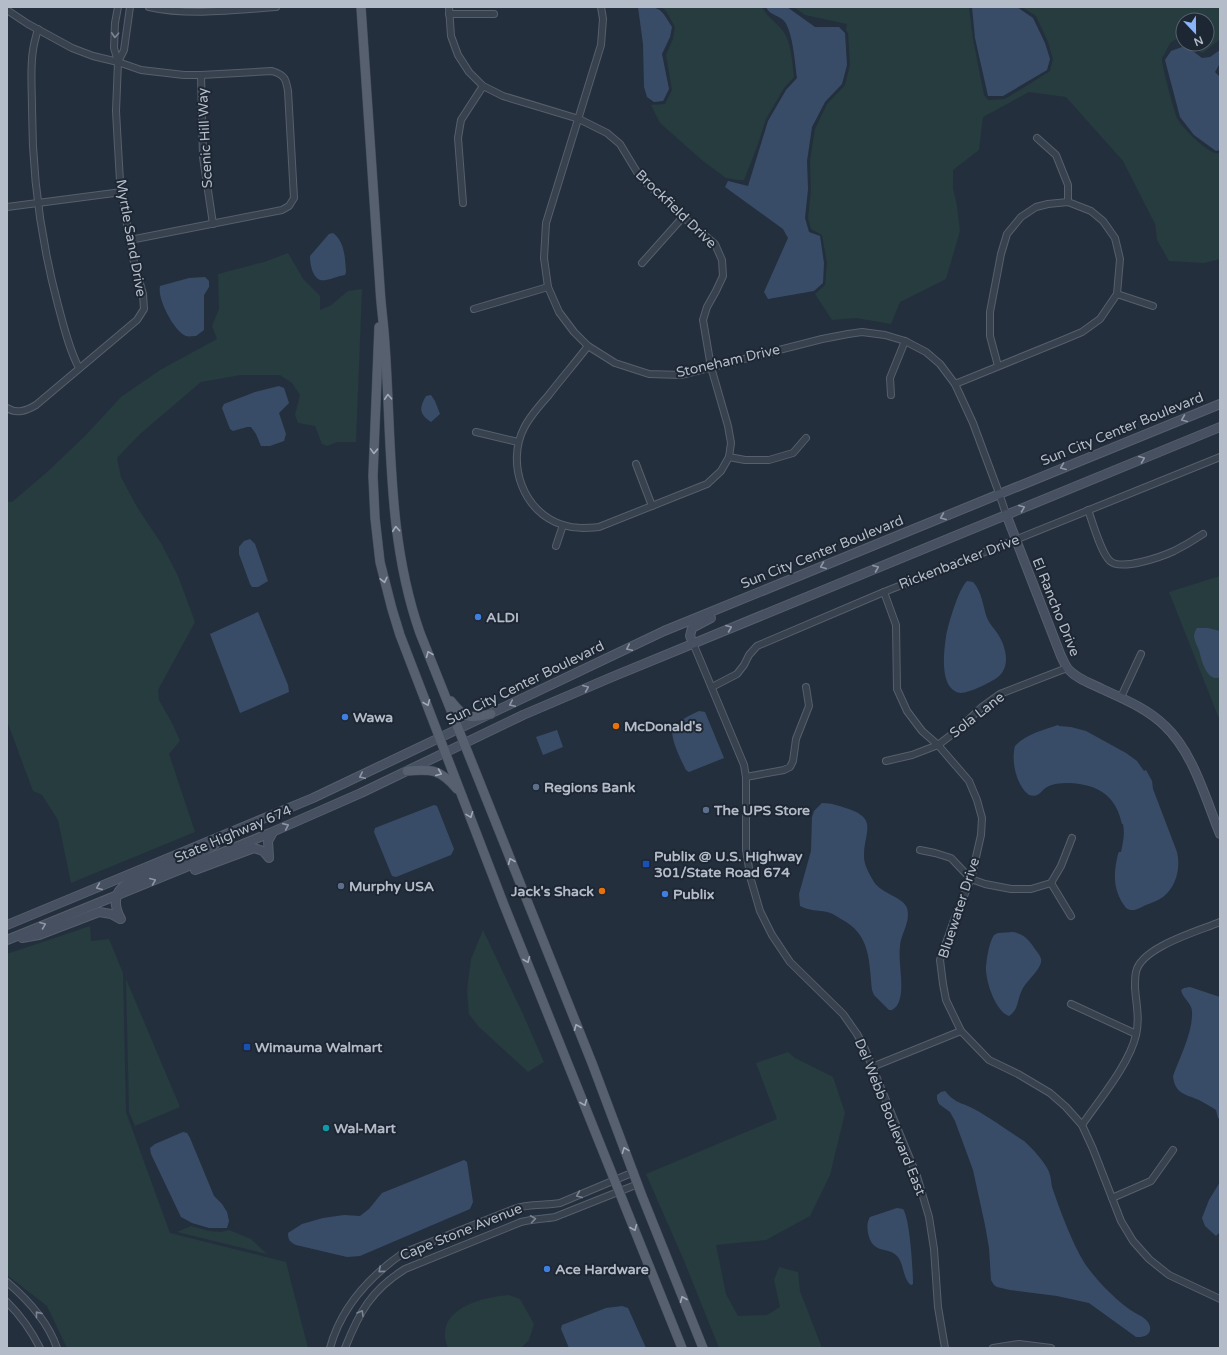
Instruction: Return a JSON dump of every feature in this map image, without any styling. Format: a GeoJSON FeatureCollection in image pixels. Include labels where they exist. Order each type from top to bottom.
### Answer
{"type":"FeatureCollection","features":[{"type":"Feature","properties":{"kind":"main road"},"geometry":{"type":"LineString","coordinates":[[361,7],[385,344],[393,492],[400,558],[414,614],[703,1348]]}},
{"type":"Feature","properties":{"kind":"main road"},"geometry":{"type":"LineString","coordinates":[[380,290],[374,476],[377,538],[382,568],[392,609],[408,657],[441,738],[462,795],[682,1348]]}},
{"type":"Feature","properties":{"kind":"main road","name":"Sun City Center Boulevard"},"geometry":{"type":"LineString","coordinates":[[441,738],[664,631],[1220,404]]}},
{"type":"Feature","properties":{"kind":"main road","name":"Sun City Center Boulevard"},"geometry":{"type":"LineString","coordinates":[[465,743],[523,715],[693,643],[1220,427]]}},
{"type":"Feature","properties":{"kind":"main road","name":"El Rancho Drive"},"geometry":{"type":"LineString","coordinates":[[1006,514],[1015,540],[1067,668],[1077,677],[1120,697],[1148,713],[1166,726],[1190,760],[1220,834]]}},
{"type":"Feature","properties":{"kind":"main road"},"geometry":{"type":"LineString","coordinates":[[693,643],[690,636],[692,628],[703,621],[774,592],[794,578]]}},
{"type":"Feature","properties":{"kind":"main road"},"geometry":{"type":"LineString","coordinates":[[444,693],[461,714],[466,717],[491,714]]}},
{"type":"Feature","properties":{"kind":"main road","name":"State Highway 674"},"geometry":{"type":"LineString","coordinates":[[7,925],[313,798],[441,738]]}},
{"type":"Feature","properties":{"kind":"main road","name":"State Highway 674"},"geometry":{"type":"LineString","coordinates":[[8,940],[273,832],[361,793],[465,743]]}},
{"type":"Feature","properties":{"kind":"main road"},"geometry":{"type":"LineString","coordinates":[[407,771],[428,770],[440,773],[448,778],[462,795]]}},
{"type":"Feature","properties":{"kind":"main road"},"geometry":{"type":"LineString","coordinates":[[174,872],[191,871],[254,848],[263,851],[269,858],[268,841],[273,832]]}},
{"type":"Feature","properties":{"kind":"main road"},"geometry":{"type":"LineString","coordinates":[[121,919],[116,909],[117,896],[121,888],[128,883],[210,848],[226,835]]}},
{"type":"Feature","properties":{"kind":"main road"},"geometry":{"type":"LineString","coordinates":[[121,919],[120,909],[122,900],[130,890]]}},
{"type":"Feature","properties":{"kind":"main road"},"geometry":{"type":"LineString","coordinates":[[8,940],[39,935],[99,912],[110,914],[121,919]]}},
{"type":"Feature","properties":{"kind":"street","name":"Myrtle Sand Drive"},"geometry":{"type":"LineString","coordinates":[[7,408],[18,412],[26,411],[36,406],[137,320],[144,309],[122,192],[118,147],[116,111],[118,62],[114,48],[115,22],[118,7]]}},
{"type":"Feature","properties":{"kind":"street","name":"Myrtle Sand Drive"},"geometry":{"type":"LineString","coordinates":[[118,62],[124,50],[130,7]]}},
{"type":"Feature","properties":{"kind":"street"},"geometry":{"type":"LineString","coordinates":[[149,7],[159,9],[216,12],[276,7]]}},
{"type":"Feature","properties":{"kind":"street","name":"Stoneham Drive"},"geometry":{"type":"LineString","coordinates":[[601,7],[603,19],[601,45],[546,223],[544,258],[548,286],[559,312],[574,332],[588,346],[615,363],[649,374],[681,375],[822,338],[848,334],[862,332],[884,335],[905,341],[926,352],[940,364],[955,384],[973,423],[1006,514]]}},
{"type":"Feature","properties":{"kind":"street"},"geometry":{"type":"LineString","coordinates":[[7,10],[28,24],[72,48],[93,56],[118,62],[141,70],[184,75],[272,71],[281,74],[286,80],[288,91],[294,198],[289,206],[282,210],[130,240]]}},
{"type":"Feature","properties":{"kind":"street"},"geometry":{"type":"LineString","coordinates":[[449,10],[494,14]]}},
{"type":"Feature","properties":{"kind":"street","name":"Brockfield Drive"},"geometry":{"type":"LineString","coordinates":[[449,10],[451,36],[458,55],[469,72],[483,86],[503,96],[579,119],[607,133],[620,144],[640,177],[715,244],[722,260],[723,276],[707,307],[703,320],[712,367],[728,426],[731,443],[728,457]]}},
{"type":"Feature","properties":{"kind":"street"},"geometry":{"type":"LineString","coordinates":[[38,29],[33,51],[32,71],[32,133],[35,182],[47,259],[55,294],[72,356],[79,368]]}},
{"type":"Feature","properties":{"kind":"street","name":"Scenic Hill Way"},"geometry":{"type":"LineString","coordinates":[[201,75],[203,157],[213,224]]}},
{"type":"Feature","properties":{"kind":"street"},"geometry":{"type":"LineString","coordinates":[[463,203],[458,138],[461,120],[483,86]]}},
{"type":"Feature","properties":{"kind":"street"},"geometry":{"type":"LineString","coordinates":[[1036,138],[1056,154],[1068,185],[1068,202]]}},
{"type":"Feature","properties":{"kind":"street"},"geometry":{"type":"LineString","coordinates":[[7,207],[122,192]]}},
{"type":"Feature","properties":{"kind":"street"},"geometry":{"type":"LineString","coordinates":[[955,384],[1082,332],[1100,319],[1117,294],[1120,259],[1115,238],[1103,221],[1091,211],[1068,202],[1036,207],[1021,217],[1008,234],[1001,254],[990,312],[990,336],[998,366]]}},
{"type":"Feature","properties":{"kind":"street"},"geometry":{"type":"LineString","coordinates":[[642,263],[683,217]]}},
{"type":"Feature","properties":{"kind":"street"},"geometry":{"type":"LineString","coordinates":[[474,309],[548,286]]}},
{"type":"Feature","properties":{"kind":"street"},"geometry":{"type":"LineString","coordinates":[[1117,294],[1153,306]]}},
{"type":"Feature","properties":{"kind":"street"},"geometry":{"type":"LineString","coordinates":[[891,395],[890,378],[905,341]]}},
{"type":"Feature","properties":{"kind":"street"},"geometry":{"type":"LineString","coordinates":[[588,346],[529,418],[518,442],[516,468],[524,492],[535,508],[548,518],[563,525],[582,528],[599,527],[707,484],[721,472],[728,457],[745,460],[769,460],[793,453],[806,438]]}},
{"type":"Feature","properties":{"kind":"street"},"geometry":{"type":"LineString","coordinates":[[476,432],[518,442]]}},
{"type":"Feature","properties":{"kind":"street","name":"Rickenbacker Drive"},"geometry":{"type":"LineString","coordinates":[[712,687],[737,674],[756,646],[884,592],[1220,457]]}},
{"type":"Feature","properties":{"kind":"street"},"geometry":{"type":"LineString","coordinates":[[636,464],[652,506]]}},
{"type":"Feature","properties":{"kind":"street"},"geometry":{"type":"LineString","coordinates":[[1088,510],[1104,553],[1110,562],[1122,566],[1151,560],[1174,551],[1203,534]]}},
{"type":"Feature","properties":{"kind":"street"},"geometry":{"type":"LineString","coordinates":[[556,546],[563,525]]}},
{"type":"Feature","properties":{"kind":"street","name":"Bluewater Drive"},"geometry":{"type":"LineString","coordinates":[[884,592],[896,625],[897,689],[906,711],[922,731],[938,745],[969,781],[977,800],[982,818],[981,835],[971,879],[954,920],[940,960],[942,984],[946,1000],[961,1031],[989,1060],[1018,1074],[1050,1093],[1066,1107],[1082,1126],[1093,1149],[1122,1221],[1133,1241],[1149,1259],[1169,1275],[1220,1299]]}},
{"type":"Feature","properties":{"kind":"street","name":"Del Webb Boulevard East"},"geometry":{"type":"LineString","coordinates":[[693,643],[744,765],[746,777],[746,850],[751,880],[760,911],[772,935],[790,962],[843,1014],[857,1034],[917,1176],[929,1217],[934,1249],[938,1307],[945,1348]]}},
{"type":"Feature","properties":{"kind":"street"},"geometry":{"type":"LineString","coordinates":[[1120,697],[1141,654]]}},
{"type":"Feature","properties":{"kind":"street","name":"Sola Lane"},"geometry":{"type":"LineString","coordinates":[[886,761],[912,755],[938,745],[959,729],[982,707],[1000,694],[1067,668]]}},
{"type":"Feature","properties":{"kind":"street"},"geometry":{"type":"LineString","coordinates":[[746,777],[784,770],[790,767],[793,761],[796,739],[809,706],[806,687]]}},
{"type":"Feature","properties":{"kind":"street"},"geometry":{"type":"LineString","coordinates":[[920,850],[951,858],[971,879],[985,884],[1012,889],[1031,889],[1051,883],[1061,866],[1072,838]]}},
{"type":"Feature","properties":{"kind":"street"},"geometry":{"type":"LineString","coordinates":[[1051,883],[1071,916]]}},
{"type":"Feature","properties":{"kind":"street"},"geometry":{"type":"LineString","coordinates":[[1082,1126],[1123,1065],[1131,1049],[1136,1034],[1139,1012],[1136,970],[1147,955],[1166,943],[1220,922]]}},
{"type":"Feature","properties":{"kind":"street"},"geometry":{"type":"LineString","coordinates":[[1071,1004],[1136,1034]]}},
{"type":"Feature","properties":{"kind":"street"},"geometry":{"type":"LineString","coordinates":[[872,1067],[961,1031]]}},
{"type":"Feature","properties":{"kind":"street"},"geometry":{"type":"LineString","coordinates":[[1112,1198],[1152,1181],[1173,1150]]}},
{"type":"Feature","properties":{"kind":"street","name":"Cape Stone Avenue"},"geometry":{"type":"LineString","coordinates":[[330,1348],[334,1333],[344,1313],[358,1293],[388,1264],[404,1254],[524,1205],[548,1205],[560,1203],[634,1172]]}},
{"type":"Feature","properties":{"kind":"street","name":"Cape Stone Avenue"},"geometry":{"type":"LineString","coordinates":[[345,1348],[354,1324],[363,1308],[395,1275],[405,1269],[521,1222],[535,1218],[544,1219],[555,1217],[638,1184]]}},
{"type":"Feature","properties":{"kind":"street"},"geometry":{"type":"LineString","coordinates":[[7,1282],[23,1295],[42,1320],[57,1348]]}},
{"type":"Feature","properties":{"kind":"street"},"geometry":{"type":"LineString","coordinates":[[7,1302],[17,1312],[33,1333],[40,1348]]}},
{"type":"Feature","properties":{"kind":"street"},"geometry":{"type":"LineString","coordinates":[[993,1348],[1019,1344],[1051,1348]]}},
{"type":"Feature","properties":{"kind":"green space"},"geometry":{"type":"Polygon","coordinates":[[[661,7],[762,7],[786,36],[791,51],[794,77],[784,88],[766,119],[744,180],[726,178],[703,161],[660,123],[651,105],[665,104],[672,90],[666,55],[673,39],[675,27],[666,11],[661,7]]]}},
{"type":"Feature","properties":{"kind":"green space"},"geometry":{"type":"Polygon","coordinates":[[[794,7],[969,7],[973,39],[984,95],[988,100],[1005,99],[1050,71],[1053,59],[1048,42],[1036,16],[1022,7],[1220,7],[1220,39],[1215,43],[1215,12],[1175,12],[1175,40],[1170,43],[1162,60],[1174,110],[1178,120],[1203,146],[1215,153],[1220,153],[1220,259],[1204,263],[1169,261],[1157,240],[1155,224],[1123,161],[1066,97],[1029,92],[983,117],[979,150],[953,170],[953,188],[960,231],[946,279],[900,302],[891,324],[856,318],[832,320],[815,294],[825,285],[827,263],[822,235],[811,229],[808,218],[811,190],[810,161],[815,129],[827,104],[845,85],[850,65],[848,33],[846,30],[847,24],[805,15],[794,7]]]}},
{"type":"Feature","properties":{"kind":"green space"},"geometry":{"type":"Polygon","coordinates":[[[288,253],[304,280],[320,296],[320,310],[330,306],[348,291],[362,289],[356,442],[337,442],[327,446],[322,444],[315,426],[298,423],[295,415],[300,395],[292,383],[280,375],[241,375],[201,382],[140,434],[117,458],[121,477],[137,507],[161,543],[178,576],[195,622],[158,690],[159,700],[180,741],[169,754],[195,832],[71,883],[58,820],[42,795],[33,791],[7,721],[7,502],[12,502],[46,473],[85,436],[121,397],[160,370],[217,339],[212,326],[219,309],[218,274],[264,262],[288,253]]]}},
{"type":"Feature","properties":{"kind":"green space"},"geometry":{"type":"Polygon","coordinates":[[[1220,576],[1220,721],[1169,592],[1220,576]]]}},
{"type":"Feature","properties":{"kind":"green space"},"geometry":{"type":"Polygon","coordinates":[[[90,926],[91,941],[109,939],[123,973],[126,1112],[170,1233],[286,1262],[308,1348],[67,1348],[47,1306],[7,1275],[7,954],[90,926]]]}},
{"type":"Feature","properties":{"kind":"green space"},"geometry":{"type":"Polygon","coordinates":[[[483,930],[544,1062],[528,1072],[478,1026],[469,1014],[467,990],[471,959],[483,930]]]}},
{"type":"Feature","properties":{"kind":"green space"},"geometry":{"type":"Polygon","coordinates":[[[126,979],[180,1107],[135,1126],[129,1112],[126,979]]]}},
{"type":"Feature","properties":{"kind":"green space"},"geometry":{"type":"Polygon","coordinates":[[[788,1052],[795,1058],[833,1077],[845,1113],[830,1175],[810,1216],[766,1240],[716,1245],[726,1294],[738,1316],[767,1315],[780,1307],[774,1280],[779,1267],[798,1272],[800,1291],[822,1348],[719,1348],[685,1263],[646,1174],[777,1119],[756,1063],[788,1052]]]}},
{"type":"Feature","properties":{"kind":"green space"},"geometry":{"type":"Polygon","coordinates":[[[191,1226],[209,1231],[221,1232],[229,1230],[251,1239],[267,1254],[177,1232],[191,1226]]]}},
{"type":"Feature","properties":{"kind":"green space"},"geometry":{"type":"Polygon","coordinates":[[[509,1295],[520,1299],[534,1324],[529,1340],[521,1348],[448,1348],[445,1335],[447,1324],[453,1315],[462,1308],[473,1303],[498,1296],[509,1295]]]}},
{"type":"Feature","properties":{"kind":"water"},"geometry":{"type":"Polygon","coordinates":[[[638,7],[651,7],[659,10],[665,15],[672,27],[670,37],[662,54],[669,89],[663,101],[654,102],[647,97],[644,87],[643,44],[638,7]]]}},
{"type":"Feature","properties":{"kind":"water"},"geometry":{"type":"Polygon","coordinates":[[[766,7],[787,7],[815,27],[839,27],[845,33],[847,65],[842,84],[825,102],[812,127],[807,161],[808,189],[805,218],[809,232],[820,236],[824,263],[823,283],[814,291],[768,299],[764,292],[788,238],[783,229],[725,187],[728,181],[748,186],[768,121],[786,90],[797,78],[788,27],[783,20],[770,12],[766,7]]]}},
{"type":"Feature","properties":{"kind":"water"},"geometry":{"type":"Polygon","coordinates":[[[972,7],[1017,7],[1033,18],[1045,43],[1050,59],[1047,70],[1003,96],[988,96],[975,38],[972,7]]]}},
{"type":"Feature","properties":{"kind":"water"},"geometry":{"type":"Polygon","coordinates":[[[1175,50],[1175,52],[1194,52],[1202,58],[1210,57],[1220,50],[1220,63],[1215,72],[1220,77],[1220,150],[1216,151],[1194,135],[1180,117],[1165,60],[1171,51],[1175,50]]]}},
{"type":"Feature","properties":{"kind":"water"},"geometry":{"type":"Polygon","coordinates":[[[333,233],[340,241],[342,246],[345,256],[346,272],[345,275],[328,280],[318,279],[313,272],[310,256],[329,234],[333,233]]]}},
{"type":"Feature","properties":{"kind":"water"},"geometry":{"type":"Polygon","coordinates":[[[205,277],[209,281],[209,287],[204,295],[204,330],[196,336],[186,336],[176,328],[167,314],[161,299],[160,286],[189,278],[205,277]]]}},
{"type":"Feature","properties":{"kind":"water"},"geometry":{"type":"Polygon","coordinates":[[[279,386],[284,388],[289,403],[279,413],[286,434],[284,441],[270,446],[261,446],[251,427],[233,431],[230,429],[222,408],[224,404],[255,392],[279,386]]]}},
{"type":"Feature","properties":{"kind":"water"},"geometry":{"type":"Polygon","coordinates":[[[431,395],[440,414],[431,422],[422,413],[421,407],[426,396],[431,395]]]}},
{"type":"Feature","properties":{"kind":"water"},"geometry":{"type":"Polygon","coordinates":[[[250,539],[255,544],[268,581],[258,587],[252,587],[250,584],[239,554],[239,547],[244,541],[250,539]]]}},
{"type":"Feature","properties":{"kind":"water"},"geometry":{"type":"Polygon","coordinates":[[[967,581],[973,582],[978,590],[987,618],[1003,644],[1006,661],[1004,670],[997,677],[976,689],[961,693],[953,690],[948,683],[944,670],[944,656],[946,637],[951,616],[960,592],[967,581]]]}},
{"type":"Feature","properties":{"kind":"water"},"geometry":{"type":"Polygon","coordinates":[[[258,612],[288,685],[289,692],[240,713],[210,634],[258,612]]]}},
{"type":"Feature","properties":{"kind":"water"},"geometry":{"type":"Polygon","coordinates":[[[1197,628],[1208,628],[1220,631],[1220,677],[1212,677],[1205,669],[1194,637],[1197,628]]]}},
{"type":"Feature","properties":{"kind":"water"},"geometry":{"type":"Polygon","coordinates":[[[699,711],[705,712],[724,758],[689,772],[686,770],[679,755],[674,743],[672,732],[678,723],[699,711]]]}},
{"type":"Feature","properties":{"kind":"water"},"geometry":{"type":"Polygon","coordinates":[[[1058,725],[1086,731],[1126,753],[1137,761],[1144,771],[1146,770],[1152,781],[1153,789],[1178,858],[1178,871],[1174,883],[1163,897],[1134,910],[1126,908],[1122,902],[1116,889],[1115,869],[1118,854],[1121,852],[1123,842],[1123,824],[1111,799],[1105,794],[1090,786],[1065,783],[1049,786],[1040,794],[1033,796],[1029,795],[1021,785],[1014,765],[1015,746],[1030,735],[1058,725]]]}},
{"type":"Feature","properties":{"kind":"water"},"geometry":{"type":"Polygon","coordinates":[[[557,730],[563,747],[543,755],[536,737],[557,730]]]}},
{"type":"Feature","properties":{"kind":"water"},"geometry":{"type":"Polygon","coordinates":[[[822,803],[849,809],[863,817],[867,827],[864,857],[868,872],[874,882],[882,890],[901,901],[907,908],[908,918],[900,946],[900,1000],[892,1010],[889,1010],[874,995],[872,990],[867,950],[858,932],[851,925],[832,914],[807,909],[800,906],[799,894],[811,851],[812,817],[814,811],[822,803]]]}},
{"type":"Feature","properties":{"kind":"water"},"geometry":{"type":"Polygon","coordinates":[[[434,805],[437,806],[454,849],[451,855],[396,877],[392,876],[374,832],[375,828],[434,805]]]}},
{"type":"Feature","properties":{"kind":"water"},"geometry":{"type":"Polygon","coordinates":[[[1013,932],[1022,935],[1029,941],[1040,955],[1041,963],[1024,986],[1020,993],[1015,1011],[1009,1016],[999,1008],[995,1002],[987,979],[986,966],[994,935],[998,933],[1013,932]]]}},
{"type":"Feature","properties":{"kind":"water"},"geometry":{"type":"Polygon","coordinates":[[[1190,987],[1220,997],[1220,1119],[1218,1118],[1216,1110],[1199,1100],[1185,1095],[1178,1090],[1174,1082],[1173,1076],[1186,1044],[1192,1020],[1192,1009],[1181,990],[1190,987]]]}},
{"type":"Feature","properties":{"kind":"water"},"geometry":{"type":"Polygon","coordinates":[[[945,1091],[956,1101],[993,1120],[1024,1141],[1038,1155],[1049,1172],[1052,1187],[1063,1218],[1083,1260],[1097,1279],[1112,1295],[1147,1321],[1150,1328],[1149,1333],[1136,1337],[1089,1303],[1057,1296],[1010,1290],[994,1285],[991,1280],[989,1248],[973,1170],[955,1121],[950,1112],[939,1104],[937,1099],[937,1095],[945,1091]]]}},
{"type":"Feature","properties":{"kind":"water"},"geometry":{"type":"Polygon","coordinates":[[[183,1132],[187,1133],[190,1138],[214,1196],[227,1212],[229,1221],[227,1228],[209,1228],[192,1223],[181,1217],[151,1154],[150,1148],[155,1144],[183,1132]]]}},
{"type":"Feature","properties":{"kind":"water"},"geometry":{"type":"Polygon","coordinates":[[[464,1160],[467,1162],[473,1202],[470,1209],[360,1256],[347,1257],[296,1245],[289,1239],[288,1233],[302,1224],[323,1218],[344,1215],[360,1216],[369,1209],[382,1193],[464,1160]]]}},
{"type":"Feature","properties":{"kind":"water"},"geometry":{"type":"Polygon","coordinates":[[[1220,1182],[1220,1232],[1216,1236],[1205,1226],[1202,1218],[1209,1200],[1220,1182]]]}},
{"type":"Feature","properties":{"kind":"water"},"geometry":{"type":"Polygon","coordinates":[[[897,1208],[903,1209],[908,1223],[913,1284],[911,1285],[906,1279],[898,1257],[890,1251],[877,1248],[873,1245],[868,1233],[868,1221],[870,1217],[897,1208]]]}},
{"type":"Feature","properties":{"kind":"water"},"geometry":{"type":"Polygon","coordinates":[[[622,1306],[628,1308],[646,1348],[569,1348],[561,1329],[562,1325],[606,1308],[622,1306]]]}},
{"type":"Feature","properties":{"kind":"place","name":"ALDI"},"geometry":{"type":"Point","coordinates":[478,617]}},
{"type":"Feature","properties":{"kind":"place","name":"Wawa"},"geometry":{"type":"Point","coordinates":[345,717]}},
{"type":"Feature","properties":{"kind":"place","name":"McDonald's"},"geometry":{"type":"Point","coordinates":[616,726]}},
{"type":"Feature","properties":{"kind":"place","name":"Regions Bank"},"geometry":{"type":"Point","coordinates":[536,787]}},
{"type":"Feature","properties":{"kind":"place","name":"The UPS Store"},"geometry":{"type":"Point","coordinates":[706,810]}},
{"type":"Feature","properties":{"kind":"place","name":"Publix @ U.S. Highway 301/State Road 674"},"geometry":{"type":"Point","coordinates":[646,864]}},
{"type":"Feature","properties":{"kind":"place","name":"Murphy USA"},"geometry":{"type":"Point","coordinates":[341,886]}},
{"type":"Feature","properties":{"kind":"place","name":"Jack's Shack"},"geometry":{"type":"Point","coordinates":[602,891]}},
{"type":"Feature","properties":{"kind":"place","name":"Publix"},"geometry":{"type":"Point","coordinates":[665,894]}},
{"type":"Feature","properties":{"kind":"place","name":"Wimauma Walmart"},"geometry":{"type":"Point","coordinates":[247,1047]}},
{"type":"Feature","properties":{"kind":"place","name":"Wal-Mart"},"geometry":{"type":"Point","coordinates":[326,1128]}},
{"type":"Feature","properties":{"kind":"place","name":"Ace Hardware"},"geometry":{"type":"Point","coordinates":[547,1269]}}]}
